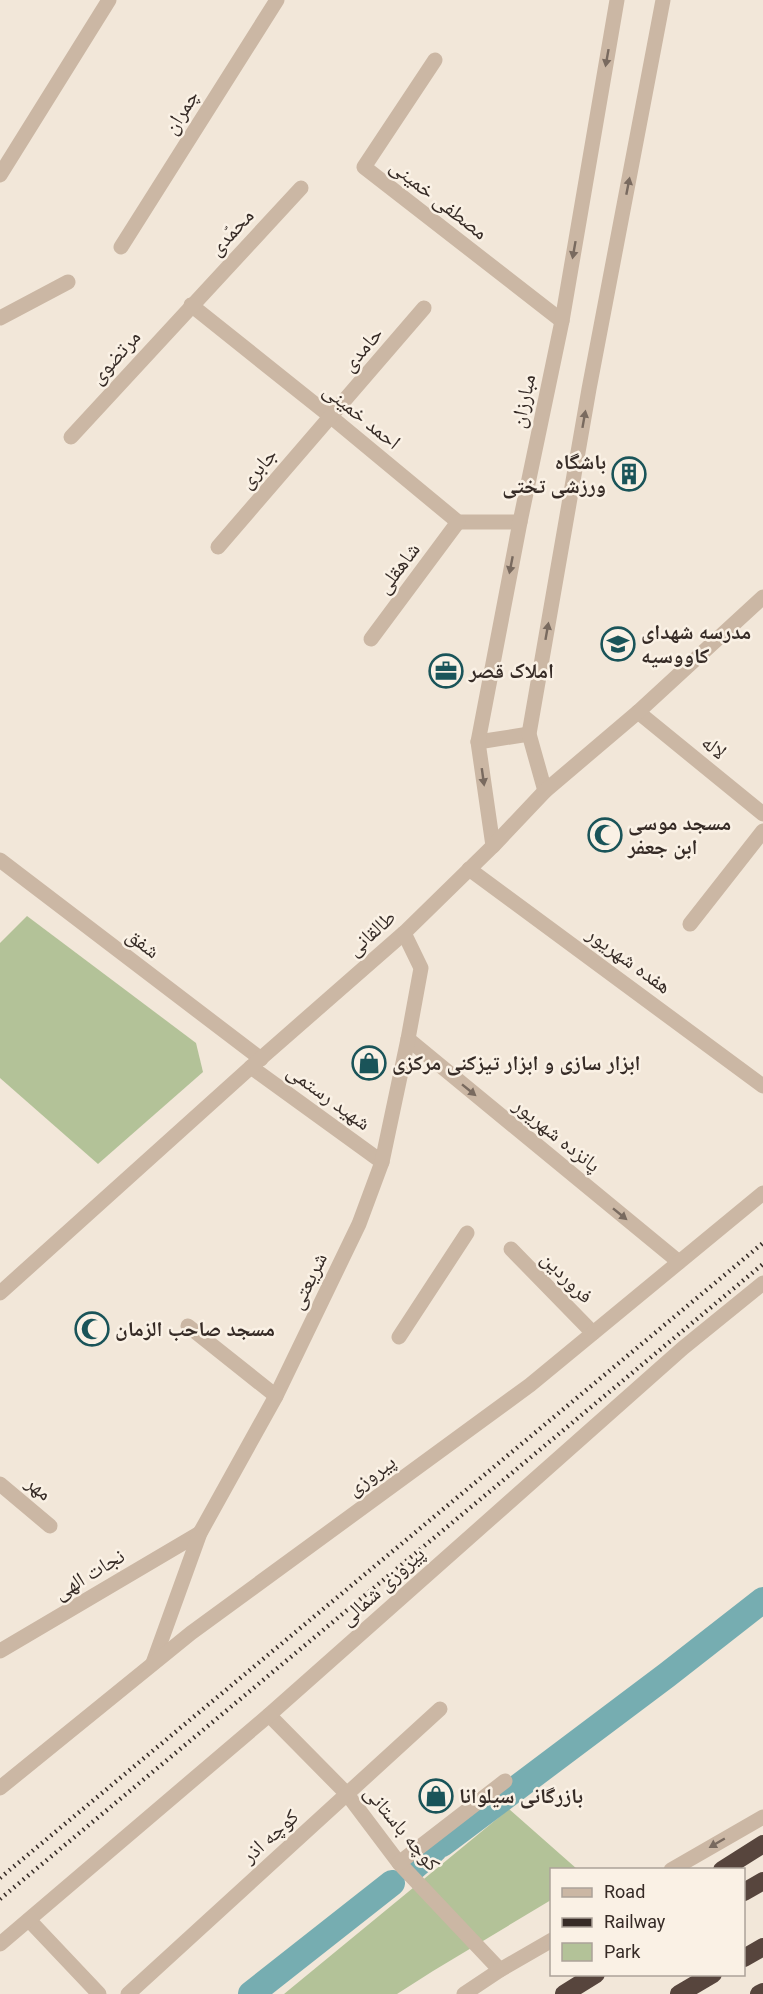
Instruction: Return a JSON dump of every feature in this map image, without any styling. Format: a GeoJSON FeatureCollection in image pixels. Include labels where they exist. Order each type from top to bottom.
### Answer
{"type":"FeatureCollection","features":[{"type":"Feature","properties":{"kind":"highway"},"geometry":{"type":"LineString","coordinates":[[724,1868],[763,1844]]}},
{"type":"Feature","properties":{"kind":"highway"},"geometry":{"type":"LineString","coordinates":[[745,1891],[763,1881]]}},
{"type":"Feature","properties":{"kind":"highway"},"geometry":{"type":"LineString","coordinates":[[745,1957],[763,1947]]}},
{"type":"Feature","properties":{"kind":"highway"},"geometry":{"type":"LineString","coordinates":[[679,1994],[710,1976]]}},
{"type":"Feature","properties":{"kind":"highway"},"geometry":{"type":"LineString","coordinates":[[564,1994],[590,1977]]}},
{"type":"Feature","properties":{"kind":"street"},"geometry":{"type":"LineString","coordinates":[[0,175],[109,0]]}},
{"type":"Feature","properties":{"kind":"street","name":"چمران"},"geometry":{"type":"LineString","coordinates":[[121,247],[277,0]]}},
{"type":"Feature","properties":{"kind":"street","name":"مبارزان"},"geometry":{"type":"LineString","coordinates":[[493,846],[478,742],[520,522],[562,321],[617,0]]}},
{"type":"Feature","properties":{"kind":"street"},"geometry":{"type":"LineString","coordinates":[[545,791],[529,734],[589,389],[663,0]]}},
{"type":"Feature","properties":{"kind":"street","name":"مصطفی خمینی"},"geometry":{"type":"LineString","coordinates":[[435,60],[364,167],[562,321]]}},
{"type":"Feature","properties":{"kind":"street","name":"محمّدی"},"geometry":{"type":"LineString","coordinates":[[191,305],[301,188]]}},
{"type":"Feature","properties":{"kind":"street"},"geometry":{"type":"LineString","coordinates":[[0,318],[68,282]]}},
{"type":"Feature","properties":{"kind":"street","name":"احمد خمینی"},"geometry":{"type":"LineString","coordinates":[[191,305],[458,522]]}},
{"type":"Feature","properties":{"kind":"street","name":"مرتضوی"},"geometry":{"type":"LineString","coordinates":[[71,437],[191,305]]}},
{"type":"Feature","properties":{"kind":"street","name":"حامدی"},"geometry":{"type":"LineString","coordinates":[[330,416],[424,309]]}},
{"type":"Feature","properties":{"kind":"street","name":"جابری"},"geometry":{"type":"LineString","coordinates":[[218,547],[330,416]]}},
{"type":"Feature","properties":{"kind":"street"},"geometry":{"type":"LineString","coordinates":[[458,522],[520,522]]}},
{"type":"Feature","properties":{"kind":"street","name":"شاهقلی"},"geometry":{"type":"LineString","coordinates":[[371,639],[458,522]]}},
{"type":"Feature","properties":{"kind":"street","name":"طالقانی"},"geometry":{"type":"LineString","coordinates":[[0,1293],[404,933],[493,846],[545,791],[638,712],[761,601]]}},
{"type":"Feature","properties":{"kind":"street","name":"لاله"},"geometry":{"type":"LineString","coordinates":[[638,712],[763,814]]}},
{"type":"Feature","properties":{"kind":"street"},"geometry":{"type":"LineString","coordinates":[[478,742],[529,734]]}},
{"type":"Feature","properties":{"kind":"street"},"geometry":{"type":"LineString","coordinates":[[690,924],[763,831]]}},
{"type":"Feature","properties":{"kind":"street","name":"شفق"},"geometry":{"type":"LineString","coordinates":[[0,860],[256,1063]]}},
{"type":"Feature","properties":{"kind":"street","name":"هفده شهریور"},"geometry":{"type":"LineString","coordinates":[[469,869],[763,1086]]}},
{"type":"Feature","properties":{"kind":"street","name":"شریعتی"},"geometry":{"type":"LineString","coordinates":[[153,1664],[200,1533],[276,1396],[359,1224],[382,1162],[421,968],[404,933]]}},
{"type":"Feature","properties":{"kind":"street","name":"پانزده شهریور"},"geometry":{"type":"LineString","coordinates":[[408,1040],[679,1262]]}},
{"type":"Feature","properties":{"kind":"street","name":"شهید رستمی"},"geometry":{"type":"LineString","coordinates":[[256,1063],[382,1162]]}},
{"type":"Feature","properties":{"kind":"street","name":"پیروزی"},"geometry":{"type":"LineString","coordinates":[[0,1788],[190,1633],[530,1385],[763,1192]]}},
{"type":"Feature","properties":{"kind":"street"},"geometry":{"type":"LineString","coordinates":[[399,1337],[467,1233]]}},
{"type":"Feature","properties":{"kind":"street","name":"فروردین"},"geometry":{"type":"LineString","coordinates":[[511,1250],[594,1333]]}},
{"type":"Feature","properties":{"kind":"street","name":"پیروزی شمالی"},"geometry":{"type":"LineString","coordinates":[[0,1944],[269,1715],[683,1348],[763,1283]]}},
{"type":"Feature","properties":{"kind":"street"},"geometry":{"type":"LineString","coordinates":[[188,1326],[276,1396]]}},
{"type":"Feature","properties":{"kind":"street","name":"مهر"},"geometry":{"type":"LineString","coordinates":[[0,1484],[50,1526]]}},
{"type":"Feature","properties":{"kind":"street","name":"نجات الهی"},"geometry":{"type":"LineString","coordinates":[[0,1651],[200,1533]]}},
{"type":"Feature","properties":{"kind":"street","name":"کوچه اذر"},"geometry":{"type":"LineString","coordinates":[[128,1994],[440,1709]]}},
{"type":"Feature","properties":{"kind":"street","name":"کوچه باستانی"},"geometry":{"type":"LineString","coordinates":[[269,1715],[347,1794],[399,1863],[500,1970]]}},
{"type":"Feature","properties":{"kind":"street"},"geometry":{"type":"LineString","coordinates":[[399,1863],[505,1781]]}},
{"type":"Feature","properties":{"kind":"street"},"geometry":{"type":"LineString","coordinates":[[673,1868],[763,1817]]}},
{"type":"Feature","properties":{"kind":"street"},"geometry":{"type":"LineString","coordinates":[[29,1920],[99,1994]]}},
{"type":"Feature","properties":{"kind":"street"},"geometry":{"type":"LineString","coordinates":[[464,1994],[550,1941]]}},
{"type":"Feature","properties":{"kind":"green space"},"geometry":{"type":"Polygon","coordinates":[[[27,916],[196,1043],[203,1072],[98,1164],[0,1078],[0,943],[27,916]]]}},
{"type":"Feature","properties":{"kind":"green space"},"geometry":{"type":"Polygon","coordinates":[[[509,1809],[576,1868],[550,1868],[550,1901],[397,1994],[284,1994],[509,1809]]]}},
{"type":"Feature","properties":{"kind":"waterway"},"geometry":{"type":"LineString","coordinates":[[442,1844],[763,1600]]}},
{"type":"Feature","properties":{"kind":"waterway"},"geometry":{"type":"LineString","coordinates":[[412,1869],[434,1850]]}},
{"type":"Feature","properties":{"kind":"waterway"},"geometry":{"type":"LineString","coordinates":[[251,1994],[392,1883]]}},
{"type":"Feature","properties":{"kind":"railway"},"geometry":{"type":"LineString","coordinates":[[0,1878],[763,1243]]}},
{"type":"Feature","properties":{"kind":"railway"},"geometry":{"type":"LineString","coordinates":[[0,1899],[763,1264]]}},
{"type":"Feature","properties":{"kind":"place","name":"باشگاه ورزشی تختی"},"geometry":{"type":"Point","coordinates":[629,474]}},
{"type":"Feature","properties":{"kind":"place","name":"مدرسه شهدای کاووسیه"},"geometry":{"type":"Point","coordinates":[618,644]}},
{"type":"Feature","properties":{"kind":"place","name":"املاک قصر"},"geometry":{"type":"Point","coordinates":[446,671]}},
{"type":"Feature","properties":{"kind":"place","name":"مسجد موسی ابن جعفر"},"geometry":{"type":"Point","coordinates":[605,835]}},
{"type":"Feature","properties":{"kind":"place","name":"ابزار سازی و ابزار تیزکنی مرکزی"},"geometry":{"type":"Point","coordinates":[369,1063]}},
{"type":"Feature","properties":{"kind":"place","name":"مسجد صاحب الزمان"},"geometry":{"type":"Point","coordinates":[92,1329]}},
{"type":"Feature","properties":{"kind":"place","name":"بازرگانی سیلوانا"},"geometry":{"type":"Point","coordinates":[436,1796]}}]}
